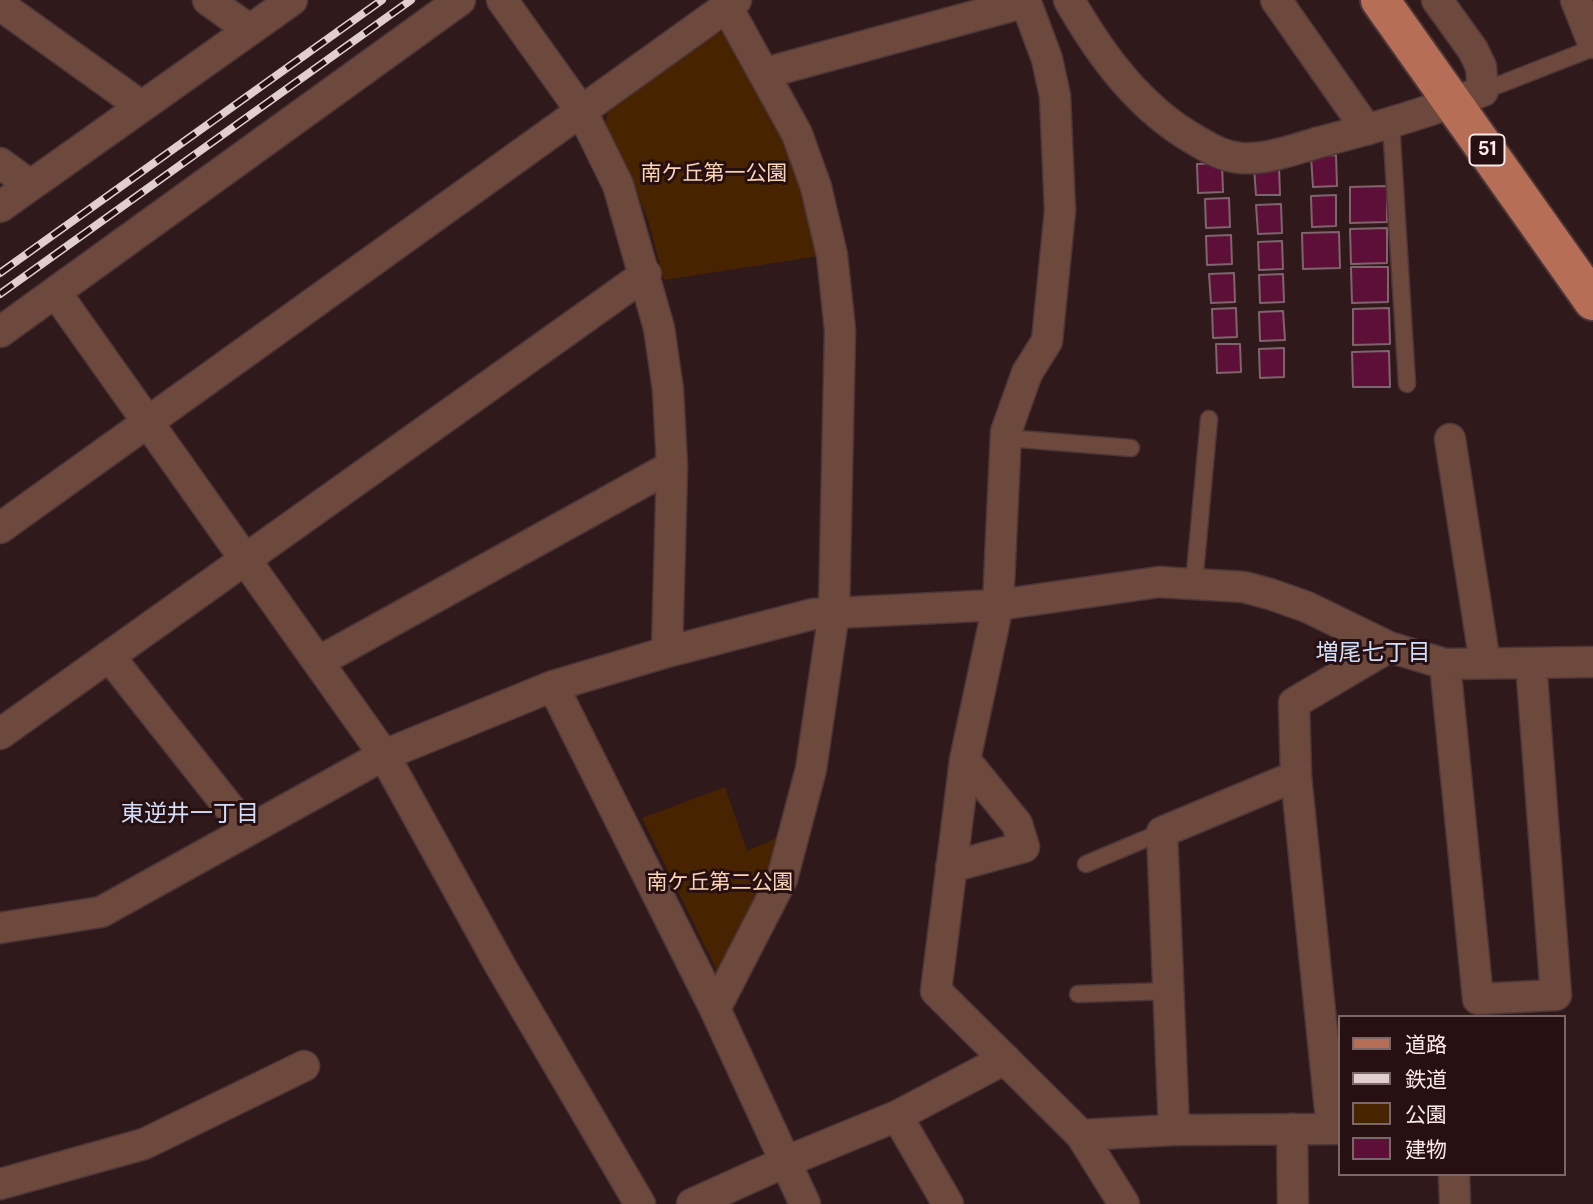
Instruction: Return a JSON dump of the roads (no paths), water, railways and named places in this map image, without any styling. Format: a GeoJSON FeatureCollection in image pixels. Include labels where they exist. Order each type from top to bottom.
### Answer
{"type":"FeatureCollection","features":[{"type":"Feature","properties":{"kind":"main road","name":"51"},"geometry":{"type":"LineString","coordinates":[[1380,0],[1468,97],[1593,301]]}},
{"type":"Feature","properties":{"kind":"street"},"geometry":{"type":"LineString","coordinates":[[208,0],[250,30]]}},
{"type":"Feature","properties":{"kind":"street"},"geometry":{"type":"LineString","coordinates":[[0,207],[292,0]]}},
{"type":"Feature","properties":{"kind":"street"},"geometry":{"type":"LineString","coordinates":[[0,332],[460,0]]}},
{"type":"Feature","properties":{"kind":"street"},"geometry":{"type":"LineString","coordinates":[[502,0],[582,112],[618,185],[646,274],[659,328],[668,390],[672,466],[667,652]]}},
{"type":"Feature","properties":{"kind":"street"},"geometry":{"type":"LineString","coordinates":[[1069,0],[1092,40],[1137,96],[1176,129],[1218,153],[1241,158],[1271,155],[1379,127],[1468,97],[1481,67],[1473,50],[1437,0]]}},
{"type":"Feature","properties":{"kind":"street"},"geometry":{"type":"LineString","coordinates":[[1276,0],[1379,127]]}},
{"type":"Feature","properties":{"kind":"street"},"geometry":{"type":"LineString","coordinates":[[1576,0],[1593,45]]}},
{"type":"Feature","properties":{"kind":"street"},"geometry":{"type":"LineString","coordinates":[[765,73],[1026,1],[1047,60],[1055,96],[1060,211],[1047,341],[1027,373],[1006,438],[998,605],[965,760],[936,991],[1081,1135],[1124,1204]]}},
{"type":"Feature","properties":{"kind":"street"},"geometry":{"type":"LineString","coordinates":[[0,528],[731,3],[797,134],[816,187],[832,255],[840,330],[834,612],[811,769],[782,879],[715,1009]]}},
{"type":"Feature","properties":{"kind":"street"},"geometry":{"type":"LineString","coordinates":[[0,5],[141,106]]}},
{"type":"Feature","properties":{"kind":"street"},"geometry":{"type":"LineString","coordinates":[[0,163],[30,185]]}},
{"type":"Feature","properties":{"kind":"street"},"geometry":{"type":"LineString","coordinates":[[0,734],[646,274]]}},
{"type":"Feature","properties":{"kind":"street"},"geometry":{"type":"LineString","coordinates":[[56,293],[384,755],[501,967],[640,1204]]}},
{"type":"Feature","properties":{"kind":"street"},"geometry":{"type":"LineString","coordinates":[[1450,439],[1485,663]]}},
{"type":"Feature","properties":{"kind":"street"},"geometry":{"type":"LineString","coordinates":[[318,662],[672,466]]}},
{"type":"Feature","properties":{"kind":"street"},"geometry":{"type":"LineString","coordinates":[[0,928],[101,912],[384,755],[553,686],[667,652],[813,614],[998,605],[1159,582],[1244,587],[1307,607],[1390,647],[1445,664],[1593,662]]}},
{"type":"Feature","properties":{"kind":"street"},"geometry":{"type":"LineString","coordinates":[[1081,1135],[1174,1130],[1336,1129],[1296,776],[1294,702],[1390,647]]}},
{"type":"Feature","properties":{"kind":"street"},"geometry":{"type":"LineString","coordinates":[[109,656],[247,830]]}},
{"type":"Feature","properties":{"kind":"street"},"geometry":{"type":"LineString","coordinates":[[1445,664],[1478,999],[1556,995],[1531,663]]}},
{"type":"Feature","properties":{"kind":"street"},"geometry":{"type":"LineString","coordinates":[[553,686],[715,1009],[805,1204]]}},
{"type":"Feature","properties":{"kind":"street"},"geometry":{"type":"LineString","coordinates":[[951,867],[1024,847],[1017,824],[965,760]]}},
{"type":"Feature","properties":{"kind":"street"},"geometry":{"type":"LineString","coordinates":[[1174,1130],[1162,832],[1296,776]]}},
{"type":"Feature","properties":{"kind":"street"},"geometry":{"type":"LineString","coordinates":[[692,1204],[897,1116],[1005,1059]]}},
{"type":"Feature","properties":{"kind":"street"},"geometry":{"type":"LineString","coordinates":[[0,1184],[144,1144],[304,1066]]}},
{"type":"Feature","properties":{"kind":"street"},"geometry":{"type":"LineString","coordinates":[[897,1116],[948,1204]]}},
{"type":"Feature","properties":{"kind":"street"},"geometry":{"type":"LineString","coordinates":[[1292,1129],[1293,1204]]}},
{"type":"Feature","properties":{"kind":"street"},"geometry":{"type":"LineString","coordinates":[[1454,1176],[1455,1204]]}},
{"type":"Feature","properties":{"kind":"lane"},"geometry":{"type":"LineString","coordinates":[[1468,97],[1593,45]]}},
{"type":"Feature","properties":{"kind":"lane"},"geometry":{"type":"LineString","coordinates":[[1379,127],[1408,384]]}},
{"type":"Feature","properties":{"kind":"lane"},"geometry":{"type":"LineString","coordinates":[[1194,584],[1209,419]]}},
{"type":"Feature","properties":{"kind":"lane"},"geometry":{"type":"LineString","coordinates":[[1006,438],[1131,448]]}},
{"type":"Feature","properties":{"kind":"lane"},"geometry":{"type":"LineString","coordinates":[[1086,864],[1162,832]]}},
{"type":"Feature","properties":{"kind":"lane"},"geometry":{"type":"LineString","coordinates":[[1078,995],[1169,991]]}},
{"type":"Feature","properties":{"kind":"railway"},"geometry":{"type":"LineString","coordinates":[[0,273],[382,0]]}},
{"type":"Feature","properties":{"kind":"railway"},"geometry":{"type":"LineString","coordinates":[[0,294],[411,0]]}},
{"type":"Feature","properties":{"kind":"district","name":"増尾七丁目"},"geometry":{"type":"Point","coordinates":[1373,654]}},
{"type":"Feature","properties":{"kind":"district","name":"東逆井一丁目"},"geometry":{"type":"Point","coordinates":[190,815]}},
{"type":"Feature","properties":{"kind":"park label","name":"南ケ丘第一公園"},"geometry":{"type":"Point","coordinates":[714,174]}},
{"type":"Feature","properties":{"kind":"park label","name":"南ケ丘第二公園"},"geometry":{"type":"Point","coordinates":[720,883]}}]}
